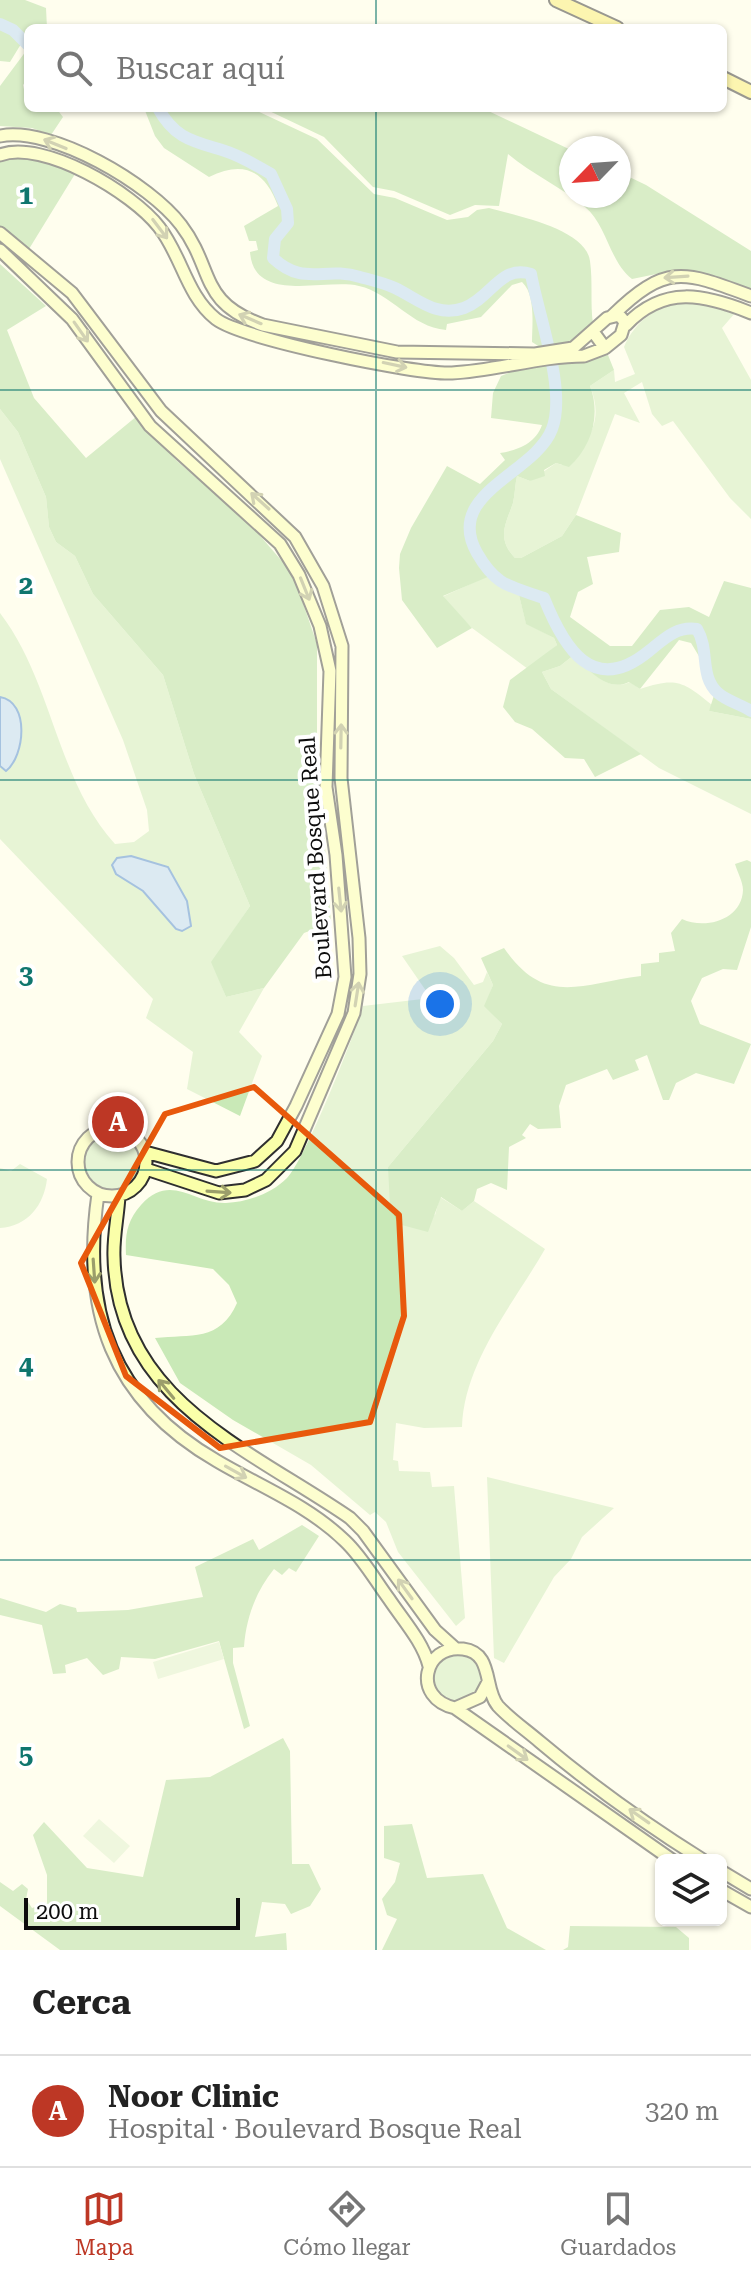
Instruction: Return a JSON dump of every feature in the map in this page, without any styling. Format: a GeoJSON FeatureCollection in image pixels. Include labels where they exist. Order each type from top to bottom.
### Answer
{"type":"FeatureCollection","features":[{"type":"Feature","properties":{"kind":"main road"},"geometry":{"type":"LineString","coordinates":[[556,0],[608,24]]}},
{"type":"Feature","properties":{"kind":"main road"},"geometry":{"type":"LineString","coordinates":[[727,80],[751,92]]}},
{"type":"Feature","properties":{"kind":"street"},"geometry":{"type":"LineString","coordinates":[[0,136],[15,133],[38,137],[127,178],[147,192],[165,206],[192,242],[214,293],[244,318],[288,331],[397,352],[536,357]]}},
{"type":"Feature","properties":{"kind":"street"},"geometry":{"type":"LineString","coordinates":[[0,155],[24,150],[50,158],[126,197],[160,228],[201,305],[217,320],[254,337],[431,373],[479,370],[573,352],[596,353],[621,335],[626,325],[646,306],[674,295],[699,298],[751,313]]}},
{"type":"Feature","properties":{"kind":"street","name":"Boulevard Bosque Real"},"geometry":{"type":"LineString","coordinates":[[0,233],[79,301],[129,370],[176,427],[281,520],[316,570],[336,620],[342,646],[341,778],[359,938],[360,974],[354,1013],[295,1151],[266,1180],[245,1190],[219,1193],[146,1169]]}},
{"type":"Feature","properties":{"kind":"street","name":"Boulevard Bosque Real"},"geometry":{"type":"LineString","coordinates":[[0,250],[72,319],[150,426],[280,544],[299,575],[320,626],[330,671],[326,787],[336,855],[345,977],[338,1014],[277,1141],[255,1161],[216,1171],[145,1152]]}},
{"type":"Feature","properties":{"kind":"street"},"geometry":{"type":"LineString","coordinates":[[573,352],[647,285],[675,275],[708,281],[751,296]]}},
{"type":"Feature","properties":{"kind":"street"},"geometry":{"type":"LineString","coordinates":[[612,316],[621,317],[626,325]]}},
{"type":"Feature","properties":{"kind":"street"},"geometry":{"type":"LineString","coordinates":[[594,333],[605,348]]}},
{"type":"Feature","properties":{"kind":"street"},"geometry":{"type":"LineString","coordinates":[[105,1128],[124,1130],[140,1143],[145,1152],[146,1169],[136,1187],[119,1196],[98,1194],[82,1179],[78,1169],[85,1140],[105,1128]]}},
{"type":"Feature","properties":{"kind":"street"},"geometry":{"type":"LineString","coordinates":[[98,1194],[93,1231],[98,1315],[126,1379],[156,1418],[177,1437],[291,1499],[348,1543],[419,1643],[429,1666],[429,1690],[444,1705],[455,1708],[663,1854]]}},
{"type":"Feature","properties":{"kind":"street"},"geometry":{"type":"LineString","coordinates":[[119,1196],[114,1258],[118,1285],[129,1328],[152,1372],[194,1417],[350,1518],[435,1630],[455,1648],[479,1656],[485,1663],[497,1705],[572,1769],[694,1854]]}},
{"type":"Feature","properties":{"kind":"street"},"geometry":{"type":"LineString","coordinates":[[429,1666],[444,1652],[455,1648]]}},
{"type":"Feature","properties":{"kind":"street"},"geometry":{"type":"LineString","coordinates":[[455,1708],[473,1702],[488,1682]]}},
{"type":"Feature","properties":{"kind":"street"},"geometry":{"type":"LineString","coordinates":[[727,1882],[751,1889]]}},
{"type":"Feature","properties":{"kind":"street"},"geometry":{"type":"LineString","coordinates":[[727,1885],[751,1907]]}},
{"type":"Feature","properties":{"kind":"highlighted area"},"geometry":{"type":"Polygon","coordinates":[[[254,1087],[399,1215],[404,1316],[370,1422],[220,1448],[126,1376],[81,1263],[165,1114],[254,1087]]]}},
{"type":"Feature","properties":{"kind":"green space"},"geometry":{"type":"Polygon","coordinates":[[[0,0],[25,0],[46,8],[47,24],[24,24],[24,48],[21,44],[10,62],[0,61],[0,0]]]}},
{"type":"Feature","properties":{"kind":"green space"},"geometry":{"type":"Polygon","coordinates":[[[24,54],[24,112],[59,112],[63,117],[51,135],[32,128],[0,126],[0,86],[24,54]]]}},
{"type":"Feature","properties":{"kind":"green space"},"geometry":{"type":"Polygon","coordinates":[[[146,112],[260,112],[317,139],[374,194],[395,198],[447,220],[468,217],[477,210],[489,208],[564,232],[586,250],[590,261],[593,324],[581,340],[543,349],[532,342],[531,302],[522,282],[512,285],[481,317],[447,324],[446,330],[422,323],[381,295],[359,286],[293,286],[264,279],[254,268],[250,252],[258,250],[256,241],[249,241],[244,226],[278,206],[267,184],[242,169],[209,177],[164,148],[155,136],[146,112]]]}},
{"type":"Feature","properties":{"kind":"green space"},"geometry":{"type":"Polygon","coordinates":[[[271,112],[490,112],[559,144],[559,189],[508,154],[499,206],[475,205],[450,215],[394,191],[373,187],[324,137],[271,112]]]}},
{"type":"Feature","properties":{"kind":"green space"},"geometry":{"type":"Polygon","coordinates":[[[12,154],[48,161],[75,174],[29,249],[0,226],[0,160],[12,154]]]}},
{"type":"Feature","properties":{"kind":"green space"},"geometry":{"type":"Polygon","coordinates":[[[631,178],[751,251],[751,290],[709,275],[671,271],[632,279],[618,263],[586,208],[631,208],[631,178]]]}},
{"type":"Feature","properties":{"kind":"green space"},"geometry":{"type":"Polygon","coordinates":[[[0,264],[46,306],[7,330],[34,398],[86,458],[137,416],[177,461],[250,524],[293,574],[317,644],[317,745],[331,923],[304,933],[264,988],[226,997],[211,962],[250,906],[194,774],[163,675],[93,594],[75,556],[56,542],[49,527],[46,497],[18,432],[0,409],[0,264]]]}},
{"type":"Feature","properties":{"kind":"green space"},"geometry":{"type":"Polygon","coordinates":[[[682,300],[735,313],[722,328],[751,380],[751,519],[730,498],[673,421],[662,426],[652,414],[642,382],[624,393],[640,423],[615,414],[576,515],[562,536],[521,558],[515,558],[506,544],[504,531],[517,476],[530,481],[556,463],[562,465],[579,448],[595,421],[596,411],[590,386],[614,370],[615,382],[635,374],[624,347],[634,330],[647,316],[682,300]]]}},
{"type":"Feature","properties":{"kind":"green space"},"geometry":{"type":"Polygon","coordinates":[[[608,355],[614,370],[590,386],[594,419],[584,450],[569,467],[556,463],[544,470],[545,476],[530,481],[517,476],[504,531],[506,544],[515,558],[521,558],[562,536],[576,515],[621,533],[619,552],[587,557],[593,584],[578,592],[570,617],[610,646],[632,646],[660,610],[689,607],[709,617],[724,581],[751,588],[751,719],[709,711],[717,686],[691,643],[679,640],[640,689],[629,682],[621,685],[606,682],[574,655],[560,666],[542,672],[551,689],[641,754],[595,777],[584,759],[565,758],[532,729],[515,722],[503,707],[510,680],[557,645],[554,638],[526,624],[518,591],[490,576],[443,596],[472,628],[437,648],[402,600],[399,568],[400,554],[411,528],[447,466],[480,484],[505,460],[500,453],[525,445],[539,432],[542,425],[491,418],[493,393],[501,376],[526,366],[608,355]]]}},
{"type":"Feature","properties":{"kind":"green space"},"geometry":{"type":"Polygon","coordinates":[[[0,409],[18,432],[46,497],[49,527],[56,542],[75,556],[93,594],[163,675],[194,774],[250,906],[212,962],[226,997],[264,988],[239,1032],[262,1056],[240,1116],[187,1089],[193,1052],[146,1018],[153,999],[0,839],[0,613],[32,669],[67,761],[95,818],[115,844],[134,842],[149,831],[147,810],[123,740],[0,459],[0,409]]]}},
{"type":"Feature","properties":{"kind":"green space"},"geometry":{"type":"Polygon","coordinates":[[[490,575],[518,591],[526,623],[554,638],[557,645],[528,669],[472,628],[442,597],[490,575]]]}},
{"type":"Feature","properties":{"kind":"green space"},"geometry":{"type":"Polygon","coordinates":[[[574,655],[606,682],[622,685],[630,682],[640,689],[662,683],[679,684],[712,705],[709,711],[751,719],[751,814],[659,768],[551,689],[542,672],[560,666],[574,655]]]}},
{"type":"Feature","properties":{"kind":"green space"},"geometry":{"type":"Polygon","coordinates":[[[747,860],[751,862],[751,927],[737,970],[723,969],[702,978],[691,1001],[700,1024],[751,1044],[734,1084],[696,1073],[676,1083],[669,1100],[663,1100],[647,1055],[635,1060],[639,1070],[613,1080],[607,1069],[566,1085],[559,1106],[561,1128],[538,1129],[530,1124],[522,1135],[526,1138],[509,1147],[507,1190],[491,1183],[477,1189],[474,1201],[462,1211],[441,1197],[428,1232],[398,1224],[390,1205],[388,1167],[493,1041],[502,1024],[484,1006],[493,985],[481,958],[504,948],[534,978],[549,985],[565,987],[641,976],[641,964],[659,962],[659,953],[675,951],[671,933],[682,919],[711,923],[736,909],[743,890],[735,864],[747,860]]]}},
{"type":"Feature","properties":{"kind":"green space"},"geometry":{"type":"Polygon","coordinates":[[[440,946],[454,958],[474,985],[483,982],[487,972],[493,985],[485,1006],[502,1024],[493,1041],[388,1167],[435,1215],[440,1197],[462,1211],[474,1201],[545,1249],[481,1356],[471,1379],[462,1427],[424,1428],[396,1423],[393,1460],[398,1461],[399,1471],[430,1472],[432,1487],[454,1486],[465,1618],[456,1626],[398,1552],[386,1522],[375,1512],[370,1515],[311,1465],[233,1420],[180,1383],[155,1338],[203,1334],[222,1324],[237,1303],[229,1285],[213,1269],[126,1255],[128,1228],[136,1211],[152,1195],[172,1190],[226,1203],[250,1199],[281,1184],[295,1167],[317,1124],[363,1006],[431,998],[402,956],[440,946]]]}},
{"type":"Feature","properties":{"kind":"green space"},"geometry":{"type":"Polygon","coordinates":[[[112,1135],[131,1143],[139,1162],[131,1181],[112,1189],[93,1181],[85,1162],[93,1143],[112,1135]]]}},
{"type":"Feature","properties":{"kind":"green space"},"geometry":{"type":"Polygon","coordinates":[[[20,1164],[47,1179],[45,1188],[33,1212],[19,1223],[0,1228],[0,1168],[11,1171],[20,1164]]]}},
{"type":"Feature","properties":{"kind":"green space"},"geometry":{"type":"Polygon","coordinates":[[[487,1477],[614,1508],[582,1537],[571,1559],[554,1577],[504,1663],[494,1658],[487,1477]]]}},
{"type":"Feature","properties":{"kind":"green space"},"geometry":{"type":"Polygon","coordinates":[[[302,1525],[319,1536],[296,1572],[289,1568],[282,1575],[274,1569],[253,1605],[244,1647],[233,1648],[233,1663],[250,1726],[244,1729],[219,1641],[155,1659],[121,1657],[119,1669],[103,1675],[87,1658],[65,1665],[66,1673],[53,1674],[42,1625],[0,1615],[0,1598],[46,1612],[60,1604],[76,1608],[77,1612],[128,1610],[203,1597],[195,1567],[253,1539],[259,1550],[302,1525]]]}},
{"type":"Feature","properties":{"kind":"green space"},"geometry":{"type":"Polygon","coordinates":[[[219,1642],[224,1659],[158,1679],[153,1662],[219,1642]]]}},
{"type":"Feature","properties":{"kind":"green space"},"geometry":{"type":"Polygon","coordinates":[[[457,1653],[474,1660],[481,1677],[474,1694],[457,1701],[440,1694],[433,1677],[440,1660],[457,1653]]]}},
{"type":"Feature","properties":{"kind":"green space"},"geometry":{"type":"Polygon","coordinates":[[[283,1738],[290,1751],[292,1864],[309,1864],[321,1889],[310,1906],[291,1914],[285,1904],[262,1902],[255,1937],[286,1933],[287,1950],[60,1950],[0,1906],[0,1882],[13,1891],[22,1884],[28,1889],[26,1899],[32,1908],[47,1903],[47,1875],[33,1835],[44,1822],[87,1868],[143,1877],[166,1780],[210,1777],[283,1738]]]}},
{"type":"Feature","properties":{"kind":"green space"},"geometry":{"type":"Polygon","coordinates":[[[99,1819],[130,1846],[114,1863],[83,1836],[99,1819]]]}},
{"type":"Feature","properties":{"kind":"green space"},"geometry":{"type":"Polygon","coordinates":[[[412,1824],[427,1878],[483,1874],[507,1928],[546,1950],[382,1950],[397,1919],[387,1915],[382,1899],[395,1882],[400,1863],[384,1858],[384,1826],[412,1824]]]}},
{"type":"Feature","properties":{"kind":"green space"},"geometry":{"type":"Polygon","coordinates":[[[570,1926],[676,1927],[689,1938],[689,1950],[563,1950],[568,1947],[570,1926]]]}},
{"type":"Feature","properties":{"kind":"water"},"geometry":{"type":"Polygon","coordinates":[[[0,697],[10,701],[16,709],[21,730],[17,754],[6,771],[0,766],[0,697]]]}},
{"type":"Feature","properties":{"kind":"water"},"geometry":{"type":"Polygon","coordinates":[[[131,856],[168,867],[187,901],[191,926],[182,931],[176,929],[143,891],[116,874],[112,865],[117,858],[131,856]]]}},
{"type":"Feature","properties":{"kind":"waterway"},"geometry":{"type":"LineString","coordinates":[[0,24],[13,30],[24,41]]}},
{"type":"Feature","properties":{"kind":"waterway"},"geometry":{"type":"LineString","coordinates":[[160,112],[178,133],[237,155],[271,174],[287,209],[288,223],[275,239],[273,258],[295,272],[360,277],[391,286],[428,306],[445,311],[464,308],[512,274],[531,274],[554,374],[556,413],[543,445],[481,499],[472,515],[470,532],[477,553],[497,579],[544,598],[571,649],[596,668],[612,669],[629,664],[671,634],[683,629],[697,629],[712,686],[722,696],[751,711]]}},
{"type":"Feature","properties":{"kind":"place","name":"Noor Clinic"},"geometry":{"type":"Point","coordinates":[118,1122]}}]}
